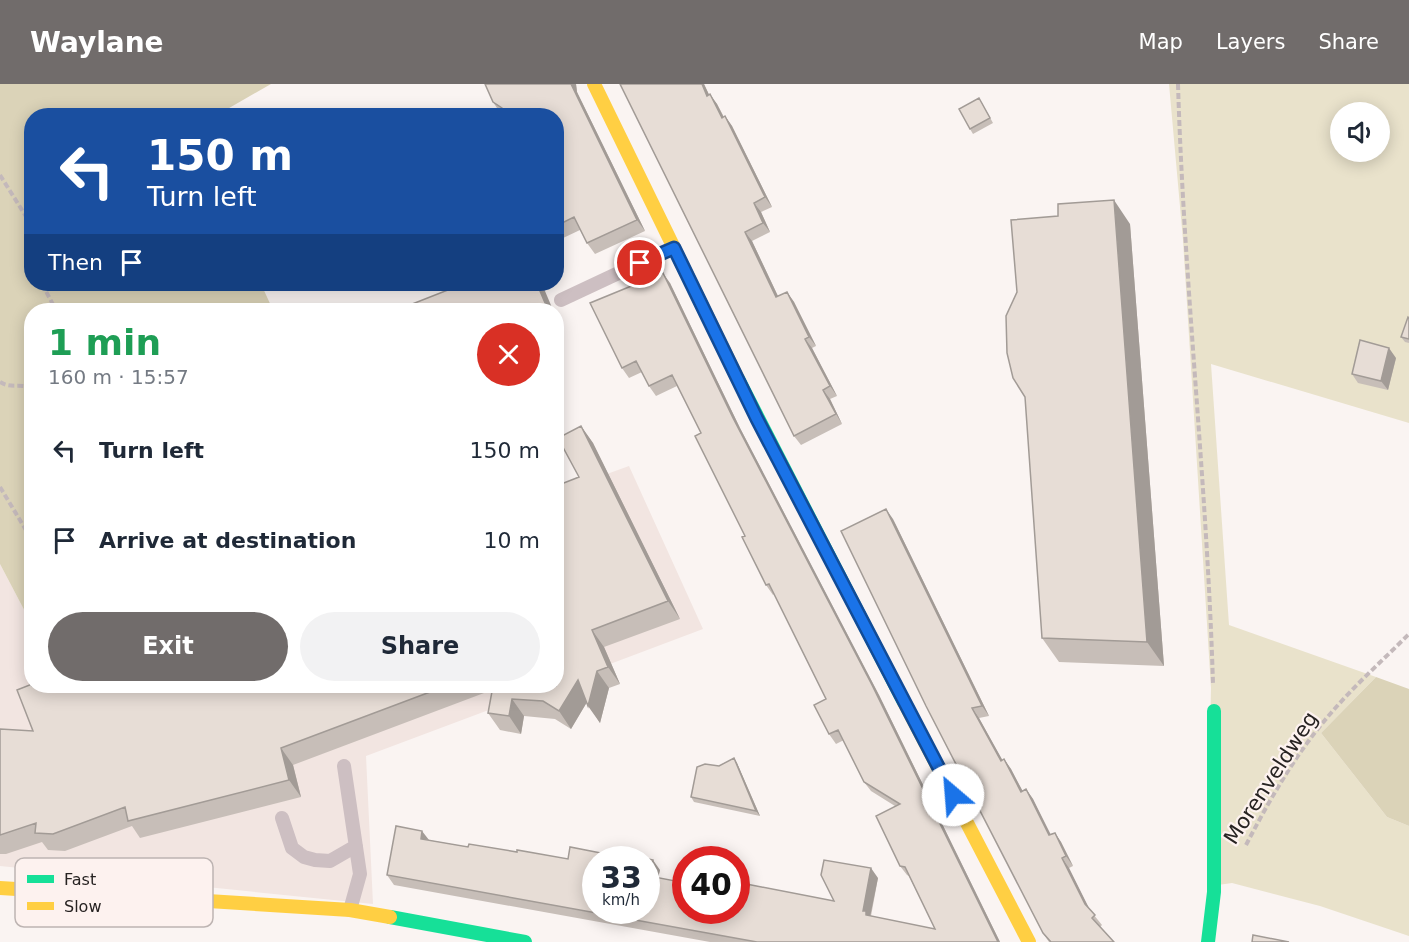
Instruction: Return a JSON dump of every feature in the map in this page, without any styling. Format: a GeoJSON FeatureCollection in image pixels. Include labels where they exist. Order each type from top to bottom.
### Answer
{"type":"FeatureCollection","features":[{"type":"Feature","properties":{"kind":"street"},"geometry":{"type":"LineString","coordinates":[[594,84],[757,419],[1029,942]]}},
{"type":"Feature","properties":{"kind":"street"},"geometry":{"type":"LineString","coordinates":[[1208,942],[1214,892],[1214,711]]}},
{"type":"Feature","properties":{"kind":"street"},"geometry":{"type":"LineString","coordinates":[[0,888],[15,889]]}},
{"type":"Feature","properties":{"kind":"street"},"geometry":{"type":"LineString","coordinates":[[213,901],[350,910],[525,942]]}},
{"type":"Feature","properties":{"kind":"lane"},"geometry":{"type":"LineString","coordinates":[[561,300],[674,248]]}},
{"type":"Feature","properties":{"kind":"lane"},"geometry":{"type":"LineString","coordinates":[[344,766],[360,874],[350,910]]}},
{"type":"Feature","properties":{"kind":"lane"},"geometry":{"type":"LineString","coordinates":[[282,818],[292,848],[304,857],[330,861],[356,846]]}},
{"type":"Feature","properties":{"kind":"path"},"geometry":{"type":"LineString","coordinates":[[1178,84],[1191,322],[1210,583],[1214,711]]}},
{"type":"Feature","properties":{"kind":"path"},"geometry":{"type":"LineString","coordinates":[[0,175],[24,213]]}},
{"type":"Feature","properties":{"kind":"path"},"geometry":{"type":"LineString","coordinates":[[0,382],[12,387],[24,385]]}},
{"type":"Feature","properties":{"kind":"path"},"geometry":{"type":"LineString","coordinates":[[0,487],[24,527]]}},
{"type":"Feature","properties":{"kind":"path","name":"Morenveldweg"},"geometry":{"type":"LineString","coordinates":[[1245,846],[1271,798],[1331,712],[1409,634]]}},
{"type":"Feature","properties":{"kind":"shaded area"},"geometry":{"type":"Polygon","coordinates":[[[0,84],[271,84],[229,108],[24,108],[24,291],[264,291],[270,303],[24,303],[24,610],[0,564],[0,84]]]}},
{"type":"Feature","properties":{"kind":"shaded area"},"geometry":{"type":"Polygon","coordinates":[[[1169,84],[1409,84],[1409,423],[1211,364],[1229,625],[1376,677],[1321,733],[1387,817],[1409,826],[1409,936],[1320,906],[1232,883],[1218,885],[1210,733],[1211,688],[1183,240],[1169,84]]]}},
{"type":"Feature","properties":{"kind":"shaded area"},"geometry":{"type":"Polygon","coordinates":[[[629,466],[703,629],[564,681],[564,489],[629,466]]]}},
{"type":"Feature","properties":{"kind":"shaded area"},"geometry":{"type":"Polygon","coordinates":[[[0,564],[24,610],[24,693],[534,693],[366,756],[373,904],[213,888],[213,858],[15,858],[15,868],[0,866],[0,564]]]}},
{"type":"Feature","properties":{"kind":"shaded area"},"geometry":{"type":"Polygon","coordinates":[[[1376,677],[1409,689],[1409,826],[1387,817],[1321,733],[1376,677]]]}},
{"type":"Feature","properties":{"kind":"building"},"geometry":{"type":"Polygon","coordinates":[[[485,84],[571,84],[637,220],[587,243],[574,217],[564,222],[564,108],[502,108],[493,102],[485,84]]]}},
{"type":"Feature","properties":{"kind":"building"},"geometry":{"type":"Polygon","coordinates":[[[620,84],[702,84],[707,96],[710,94],[722,118],[725,116],[765,197],[754,203],[763,223],[745,232],[776,297],[787,292],[809,337],[805,339],[830,386],[823,390],[836,414],[794,436],[620,84]]]}},
{"type":"Feature","properties":{"kind":"building"},"geometry":{"type":"Polygon","coordinates":[[[979,98],[990,118],[970,129],[959,109],[979,98]]]}},
{"type":"Feature","properties":{"kind":"building"},"geometry":{"type":"Polygon","coordinates":[[[1114,200],[1147,642],[1042,638],[1025,397],[1013,378],[1007,353],[1006,316],[1017,292],[1011,220],[1058,216],[1058,204],[1114,200]]]}},
{"type":"Feature","properties":{"kind":"building"},"geometry":{"type":"Polygon","coordinates":[[[663,273],[733,418],[872,685],[998,942],[757,942],[658,924],[660,924],[660,878],[672,880],[672,924],[750,924],[750,885],[834,901],[821,875],[824,860],[871,868],[863,911],[866,911],[866,915],[935,929],[905,867],[900,866],[876,816],[900,804],[864,782],[838,730],[829,734],[814,705],[826,699],[769,584],[766,585],[742,537],[745,536],[695,436],[701,433],[672,375],[649,386],[636,361],[622,368],[590,303],[663,273]]]}},
{"type":"Feature","properties":{"kind":"building"},"geometry":{"type":"Polygon","coordinates":[[[445,291],[540,291],[545,303],[415,303],[445,291]]]}},
{"type":"Feature","properties":{"kind":"building"},"geometry":{"type":"Polygon","coordinates":[[[1409,318],[1409,339],[1401,337],[1409,318]]]}},
{"type":"Feature","properties":{"kind":"building"},"geometry":{"type":"Polygon","coordinates":[[[1360,340],[1389,348],[1381,381],[1352,374],[1360,340]]]}},
{"type":"Feature","properties":{"kind":"building"},"geometry":{"type":"Polygon","coordinates":[[[581,426],[668,601],[592,630],[608,667],[597,671],[588,706],[578,680],[559,711],[543,701],[512,699],[509,716],[488,713],[492,693],[564,693],[564,483],[579,477],[564,449],[564,435],[581,426]]]}},
{"type":"Feature","properties":{"kind":"building"},"geometry":{"type":"Polygon","coordinates":[[[886,509],[982,706],[972,708],[1001,761],[1004,759],[1021,792],[1026,789],[1049,835],[1055,833],[1066,856],[1062,858],[1085,904],[1095,915],[1092,918],[1114,942],[1051,942],[1043,933],[926,706],[841,531],[886,509]]]}},
{"type":"Feature","properties":{"kind":"building"},"geometry":{"type":"Polygon","coordinates":[[[24,687],[24,693],[427,693],[281,748],[289,780],[128,821],[125,807],[53,834],[35,833],[36,823],[0,835],[0,729],[33,731],[17,690],[24,687]]]}},
{"type":"Feature","properties":{"kind":"building"},"geometry":{"type":"Polygon","coordinates":[[[734,758],[756,811],[691,797],[697,767],[705,764],[719,766],[734,758]]]}},
{"type":"Feature","properties":{"kind":"building"},"geometry":{"type":"Polygon","coordinates":[[[396,826],[422,831],[421,839],[468,847],[469,844],[568,859],[570,847],[582,849],[582,910],[387,875],[396,826]]]}},
{"type":"Feature","properties":{"kind":"building"},"geometry":{"type":"Polygon","coordinates":[[[1253,935],[1289,942],[1252,942],[1253,935]]]}},
{"type":"Feature","properties":{"kind":"traffic: fast"},"geometry":{"type":"LineString","coordinates":[[738,379],[904,702]]}},
{"type":"Feature","properties":{"kind":"traffic: fast"},"geometry":{"type":"LineString","coordinates":[[1208,942],[1214,892],[1214,711]]}},
{"type":"Feature","properties":{"kind":"traffic: fast"},"geometry":{"type":"LineString","coordinates":[[390,917],[525,942]]}},
{"type":"Feature","properties":{"kind":"traffic: slow"},"geometry":{"type":"LineString","coordinates":[[594,84],[738,379]]}},
{"type":"Feature","properties":{"kind":"traffic: slow"},"geometry":{"type":"LineString","coordinates":[[904,702],[1029,942]]}},
{"type":"Feature","properties":{"kind":"traffic: slow"},"geometry":{"type":"LineString","coordinates":[[0,888],[15,889]]}},
{"type":"Feature","properties":{"kind":"traffic: slow"},"geometry":{"type":"LineString","coordinates":[[213,901],[350,910],[390,917]]}},
{"type":"Feature","properties":{"kind":"route"},"geometry":{"type":"LineString","coordinates":[[640,263],[674,248],[757,419],[953,795]]}}]}
